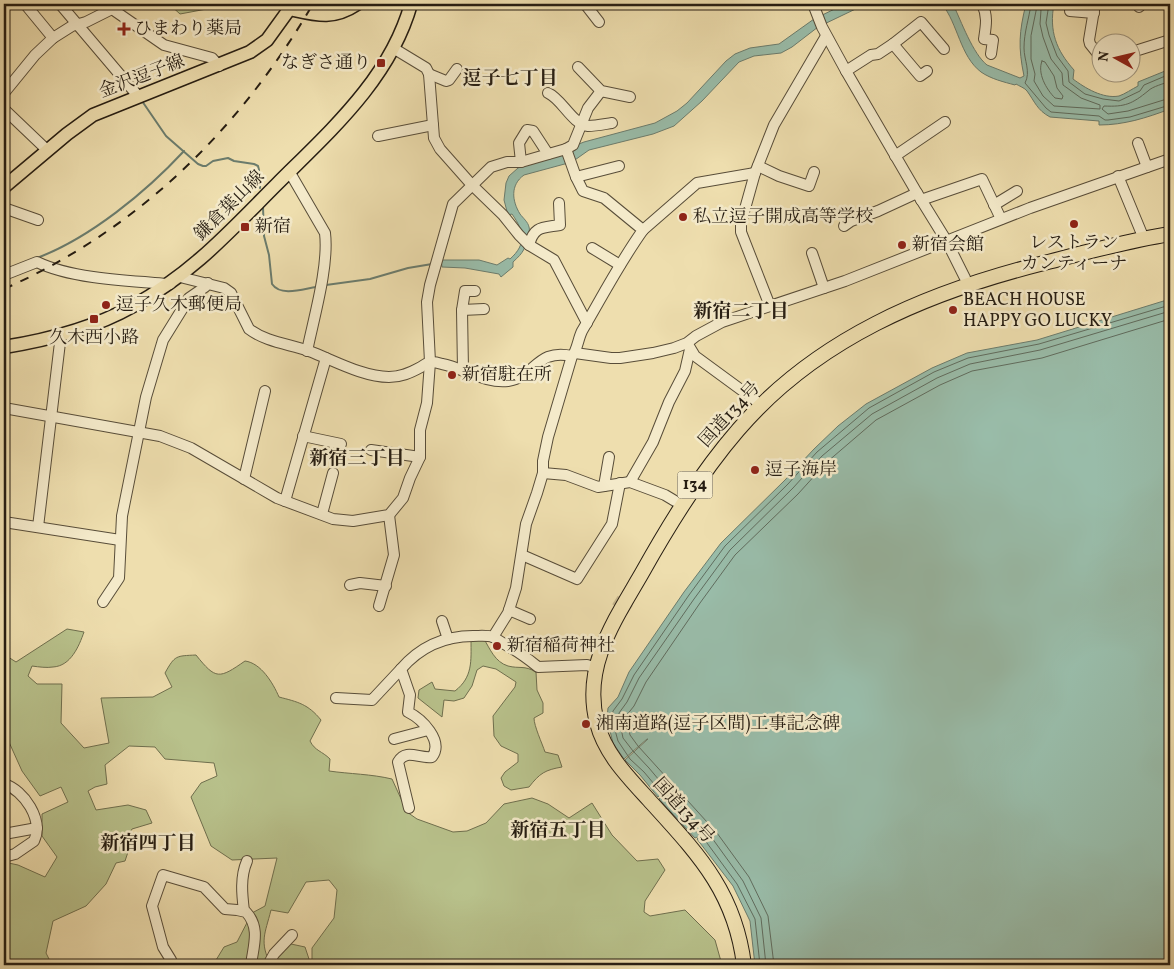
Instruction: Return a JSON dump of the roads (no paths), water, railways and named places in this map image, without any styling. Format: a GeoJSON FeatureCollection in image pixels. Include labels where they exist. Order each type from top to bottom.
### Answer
{"type":"FeatureCollection","features":[{"type":"Feature","properties":{"kind":"highway","name":"国道134号"},"geometry":{"type":"LineString","coordinates":[[744,965],[736,923],[715,879],[694,850],[622,771],[604,744],[596,721],[593,683],[598,659],[609,630],[670,523],[700,479],[738,430],[758,408],[801,370],[849,337],[939,294],[1006,273],[1170,234]]}},
{"type":"Feature","properties":{"kind":"main road"},"geometry":{"type":"LineString","coordinates":[[291,7],[322,15],[334,15],[343,13],[357,4]]}},
{"type":"Feature","properties":{"kind":"main road","name":"鎌倉葉山線"},"geometry":{"type":"LineString","coordinates":[[4,347],[62,334],[131,307],[175,280],[224,239],[356,104],[386,63],[400,35],[411,4]]}},
{"type":"Feature","properties":{"kind":"main road","name":"金沢逗子線"},"geometry":{"type":"LineString","coordinates":[[4,187],[87,119],[138,96],[219,66],[259,47],[267,40],[291,7]]}},
{"type":"Feature","properties":{"kind":"street"},"geometry":{"type":"LineString","coordinates":[[25,4],[53,38]]}},
{"type":"Feature","properties":{"kind":"street"},"geometry":{"type":"LineString","coordinates":[[60,4],[138,96]]}},
{"type":"Feature","properties":{"kind":"street"},"geometry":{"type":"LineString","coordinates":[[585,4],[600,22]]}},
{"type":"Feature","properties":{"kind":"street"},"geometry":{"type":"LineString","coordinates":[[813,4],[824,31],[846,71],[946,240],[965,278]]}},
{"type":"Feature","properties":{"kind":"street"},"geometry":{"type":"LineString","coordinates":[[982,4],[986,11],[987,20],[984,39],[993,40],[991,54]]}},
{"type":"Feature","properties":{"kind":"street"},"geometry":{"type":"LineString","coordinates":[[4,93],[35,55],[53,38],[78,24],[86,22],[110,7],[164,45],[212,58],[219,66]]}},
{"type":"Feature","properties":{"kind":"street"},"geometry":{"type":"LineString","coordinates":[[1070,11],[1094,8],[1089,40],[1092,46]]}},
{"type":"Feature","properties":{"kind":"street"},"geometry":{"type":"LineString","coordinates":[[846,71],[871,55],[878,54],[921,22],[944,50]]}},
{"type":"Feature","properties":{"kind":"street"},"geometry":{"type":"LineString","coordinates":[[770,306],[741,232],[741,223],[756,169],[774,125],[824,31]]}},
{"type":"Feature","properties":{"kind":"street"},"geometry":{"type":"LineString","coordinates":[[1142,49],[1170,40]]}},
{"type":"Feature","properties":{"kind":"street"},"geometry":{"type":"LineString","coordinates":[[893,44],[920,76],[927,71]]}},
{"type":"Feature","properties":{"kind":"street"},"geometry":{"type":"LineString","coordinates":[[393,48],[426,68],[429,74],[434,138],[440,149],[471,184],[503,214],[528,244],[554,260],[587,323]]}},
{"type":"Feature","properties":{"kind":"street"},"geometry":{"type":"LineString","coordinates":[[578,67],[601,91],[630,97]]}},
{"type":"Feature","properties":{"kind":"street"},"geometry":{"type":"LineString","coordinates":[[429,74],[446,82],[457,69]]}},
{"type":"Feature","properties":{"kind":"street"},"geometry":{"type":"LineString","coordinates":[[4,408],[160,436],[192,448],[277,498],[341,521],[353,522],[390,515],[403,498],[420,457],[420,430],[427,403],[430,362],[427,302],[453,204],[490,166],[507,162],[521,162],[566,150],[573,145],[588,108],[601,91]]}},
{"type":"Feature","properties":{"kind":"street"},"geometry":{"type":"LineString","coordinates":[[548,93],[554,96],[582,124],[587,126],[612,123]]}},
{"type":"Feature","properties":{"kind":"street"},"geometry":{"type":"LineString","coordinates":[[4,108],[47,150]]}},
{"type":"Feature","properties":{"kind":"street"},"geometry":{"type":"LineString","coordinates":[[895,156],[945,122]]}},
{"type":"Feature","properties":{"kind":"street"},"geometry":{"type":"LineString","coordinates":[[378,136],[433,124]]}},
{"type":"Feature","properties":{"kind":"street"},"geometry":{"type":"LineString","coordinates":[[521,162],[519,144],[527,130],[533,131],[548,154]]}},
{"type":"Feature","properties":{"kind":"street"},"geometry":{"type":"LineString","coordinates":[[1138,143],[1147,167]]}},
{"type":"Feature","properties":{"kind":"street"},"geometry":{"type":"LineString","coordinates":[[566,150],[583,191],[608,200],[642,230]]}},
{"type":"Feature","properties":{"kind":"street"},"geometry":{"type":"LineString","coordinates":[[522,555],[577,579],[612,524],[625,482],[653,442],[669,402],[685,371],[689,346],[696,336],[722,322],[845,281],[1001,219],[1170,159]]}},
{"type":"Feature","properties":{"kind":"street"},"geometry":{"type":"LineString","coordinates":[[576,177],[619,166]]}},
{"type":"Feature","properties":{"kind":"street"},"geometry":{"type":"LineString","coordinates":[[493,637],[509,610],[516,588],[526,524],[543,473],[543,461],[548,437],[578,340],[642,230],[697,183],[756,169],[810,186],[814,172]]}},
{"type":"Feature","properties":{"kind":"street"},"geometry":{"type":"LineString","coordinates":[[290,171],[325,233],[326,242],[325,260],[307,350]]}},
{"type":"Feature","properties":{"kind":"street"},"geometry":{"type":"LineString","coordinates":[[1118,176],[1144,239]]}},
{"type":"Feature","properties":{"kind":"street"},"geometry":{"type":"LineString","coordinates":[[844,226],[851,221],[878,211],[982,178],[1001,219]]}},
{"type":"Feature","properties":{"kind":"street"},"geometry":{"type":"LineString","coordinates":[[994,205],[1017,190]]}},
{"type":"Feature","properties":{"kind":"street"},"geometry":{"type":"LineString","coordinates":[[528,244],[536,230],[560,225],[560,203]]}},
{"type":"Feature","properties":{"kind":"street"},"geometry":{"type":"LineString","coordinates":[[4,208],[38,220]]}},
{"type":"Feature","properties":{"kind":"street"},"geometry":{"type":"LineString","coordinates":[[592,248],[620,265]]}},
{"type":"Feature","properties":{"kind":"street"},"geometry":{"type":"LineString","coordinates":[[812,253],[824,288]]}},
{"type":"Feature","properties":{"kind":"street"},"geometry":{"type":"LineString","coordinates":[[4,275],[37,262],[53,270],[64,272],[208,283],[224,288],[231,293],[249,329],[254,333],[307,350],[367,374],[387,377],[402,376],[430,362],[449,365],[493,380],[506,381],[514,380],[552,355],[630,357],[689,346]]}},
{"type":"Feature","properties":{"kind":"street"},"geometry":{"type":"LineString","coordinates":[[104,602],[119,578],[123,510],[136,456],[146,397],[163,340],[189,298],[205,288],[208,283]]}},
{"type":"Feature","properties":{"kind":"street"},"geometry":{"type":"LineString","coordinates":[[463,370],[462,310],[465,291],[475,291]]}},
{"type":"Feature","properties":{"kind":"street"},"geometry":{"type":"LineString","coordinates":[[462,310],[484,309]]}},
{"type":"Feature","properties":{"kind":"street"},"geometry":{"type":"LineString","coordinates":[[38,527],[62,334]]}},
{"type":"Feature","properties":{"kind":"street"},"geometry":{"type":"LineString","coordinates":[[689,346],[696,356],[755,400]]}},
{"type":"Feature","properties":{"kind":"street"},"geometry":{"type":"LineString","coordinates":[[285,501],[326,358]]}},
{"type":"Feature","properties":{"kind":"street"},"geometry":{"type":"LineString","coordinates":[[244,479],[265,391]]}},
{"type":"Feature","properties":{"kind":"street"},"geometry":{"type":"LineString","coordinates":[[304,436],[341,444]]}},
{"type":"Feature","properties":{"kind":"street"},"geometry":{"type":"LineString","coordinates":[[371,450],[420,457]]}},
{"type":"Feature","properties":{"kind":"street"},"geometry":{"type":"LineString","coordinates":[[604,486],[609,457]]}},
{"type":"Feature","properties":{"kind":"street"},"geometry":{"type":"LineString","coordinates":[[543,473],[566,475],[598,487],[625,482],[665,495],[675,501]]}},
{"type":"Feature","properties":{"kind":"street"},"geometry":{"type":"LineString","coordinates":[[322,514],[333,474]]}},
{"type":"Feature","properties":{"kind":"street"},"geometry":{"type":"LineString","coordinates":[[379,606],[394,555],[390,515]]}},
{"type":"Feature","properties":{"kind":"street"},"geometry":{"type":"LineString","coordinates":[[4,522],[120,540]]}},
{"type":"Feature","properties":{"kind":"street"},"geometry":{"type":"LineString","coordinates":[[350,585],[360,583],[386,586]]}},
{"type":"Feature","properties":{"kind":"street"},"geometry":{"type":"LineString","coordinates":[[509,610],[530,619]]}},
{"type":"Feature","properties":{"kind":"street"},"geometry":{"type":"LineString","coordinates":[[442,621],[448,639]]}},
{"type":"Feature","properties":{"kind":"street"},"geometry":{"type":"LineString","coordinates":[[336,698],[372,700],[414,656],[426,648],[460,636],[493,637],[524,654],[538,667],[590,666]]}},
{"type":"Feature","properties":{"kind":"street"},"geometry":{"type":"LineString","coordinates":[[401,669],[410,695],[408,712],[423,722],[436,746],[432,757],[425,758],[408,754],[401,756],[398,762],[409,808]]}},
{"type":"Feature","properties":{"kind":"street"},"geometry":{"type":"LineString","coordinates":[[394,739],[428,730]]}},
{"type":"Feature","properties":{"kind":"street"},"geometry":{"type":"LineString","coordinates":[[4,784],[13,788],[27,804],[36,817],[37,828],[34,841],[15,854],[4,857]]}},
{"type":"Feature","properties":{"kind":"street"},"geometry":{"type":"LineString","coordinates":[[4,834],[37,828]]}},
{"type":"Feature","properties":{"kind":"street"},"geometry":{"type":"LineString","coordinates":[[244,911],[242,896],[247,861]]}},
{"type":"Feature","properties":{"kind":"street"},"geometry":{"type":"LineString","coordinates":[[172,965],[163,947],[152,906],[163,875],[201,885],[225,909],[244,911],[250,916],[256,937],[251,965]]}},
{"type":"Feature","properties":{"kind":"street"},"geometry":{"type":"LineString","coordinates":[[268,965],[274,954],[292,935]]}},
{"type":"Feature","properties":{"kind":"water"},"geometry":{"type":"Polygon","coordinates":[[[845,4],[866,4],[818,27],[781,53],[754,56],[739,62],[702,101],[674,126],[653,134],[589,150],[572,162],[524,175],[516,183],[514,199],[520,214],[527,222],[529,231],[524,250],[513,262],[513,267],[501,277],[499,274],[465,268],[442,267],[441,260],[479,260],[497,265],[508,258],[510,259],[519,248],[522,237],[521,232],[512,214],[508,215],[504,200],[506,183],[509,176],[518,168],[584,142],[655,123],[687,103],[726,61],[735,54],[750,48],[779,44],[814,19],[845,4]]]}},
{"type":"Feature","properties":{"kind":"water"},"geometry":{"type":"Polygon","coordinates":[[[942,4],[953,4],[972,45],[987,65],[1020,78],[1024,76],[1020,40],[1026,4],[1054,4],[1052,23],[1055,40],[1074,70],[1073,79],[1101,94],[1119,96],[1138,86],[1138,82],[1142,82],[1170,69],[1170,109],[1135,120],[1108,125],[1099,125],[1099,121],[1050,117],[1039,109],[1025,89],[1016,84],[1006,83],[989,77],[974,65],[968,57],[942,4]]]}},
{"type":"Feature","properties":{"kind":"water"},"geometry":{"type":"Polygon","coordinates":[[[1170,299],[1170,965],[755,965],[750,921],[733,886],[697,839],[702,835],[695,838],[659,799],[669,788],[658,797],[625,760],[648,739],[624,759],[613,743],[607,719],[608,708],[618,697],[629,672],[684,592],[721,543],[814,449],[838,426],[866,404],[932,368],[967,353],[1037,340],[1170,299]]]}},
{"type":"Feature","properties":{"kind":"waterway"},"geometry":{"type":"LineString","coordinates":[[142,101],[166,136],[198,164],[206,166],[213,161],[228,158],[234,161],[254,164],[258,166],[260,188]]}},
{"type":"Feature","properties":{"kind":"waterway"},"geometry":{"type":"LineString","coordinates":[[37,258],[77,239],[97,226],[135,198],[184,151]]}},
{"type":"Feature","properties":{"kind":"waterway"},"geometry":{"type":"LineString","coordinates":[[263,207],[264,236],[269,255],[272,284],[276,288],[286,291],[316,287]]}},
{"type":"Feature","properties":{"kind":"waterway"},"geometry":{"type":"LineString","coordinates":[[326,285],[370,279],[408,268],[432,264]]}},
{"type":"Feature","properties":{"kind":"tunnel"},"geometry":{"type":"LineString","coordinates":[[615,600],[630,610]]}},
{"type":"Feature","properties":{"kind":"railway"},"geometry":{"type":"LineString","coordinates":[[4,289],[53,265],[99,237],[142,206],[181,171],[218,134],[252,93],[284,50],[313,4]]}},
{"type":"Feature","properties":{"kind":"place","name":"ひまわり薬局"},"geometry":{"type":"Point","coordinates":[124,29]}},
{"type":"Feature","properties":{"kind":"place","name":"なぎさ通り"},"geometry":{"type":"Point","coordinates":[381,63]}},
{"type":"Feature","properties":{"kind":"place","name":"私立逗子開成高等学校"},"geometry":{"type":"Point","coordinates":[683,217]}},
{"type":"Feature","properties":{"kind":"place","name":"レストラン カンティーナ"},"geometry":{"type":"Point","coordinates":[1074,224]}},
{"type":"Feature","properties":{"kind":"place","name":"新宿"},"geometry":{"type":"Point","coordinates":[245,227]}},
{"type":"Feature","properties":{"kind":"place","name":"新宿会館"},"geometry":{"type":"Point","coordinates":[902,245]}},
{"type":"Feature","properties":{"kind":"place","name":"逗子久木郵便局"},"geometry":{"type":"Point","coordinates":[106,305]}},
{"type":"Feature","properties":{"kind":"place","name":"BEACH HOUSE HAPPY GO LUCKY"},"geometry":{"type":"Point","coordinates":[953,310]}},
{"type":"Feature","properties":{"kind":"place","name":"久木西小路"},"geometry":{"type":"Point","coordinates":[94,319]}},
{"type":"Feature","properties":{"kind":"place","name":"新宿駐在所"},"geometry":{"type":"Point","coordinates":[452,375]}},
{"type":"Feature","properties":{"kind":"place","name":"逗子海岸"},"geometry":{"type":"Point","coordinates":[755,470]}},
{"type":"Feature","properties":{"kind":"place","name":"新宿稲荷神社"},"geometry":{"type":"Point","coordinates":[497,646]}},
{"type":"Feature","properties":{"kind":"place","name":"湘南道路(逗子区間)工事記念碑"},"geometry":{"type":"Point","coordinates":[586,724]}},
{"type":"Feature","properties":{"kind":"district","name":"逗子七丁目"},"geometry":{"type":"Point","coordinates":[510,79]}},
{"type":"Feature","properties":{"kind":"district","name":"新宿二丁目"},"geometry":{"type":"Point","coordinates":[741,312]}},
{"type":"Feature","properties":{"kind":"district","name":"新宿三丁目"},"geometry":{"type":"Point","coordinates":[357,459]}},
{"type":"Feature","properties":{"kind":"district","name":"新宿五丁目"},"geometry":{"type":"Point","coordinates":[558,831]}},
{"type":"Feature","properties":{"kind":"district","name":"新宿四丁目"},"geometry":{"type":"Point","coordinates":[148,844]}}]}
